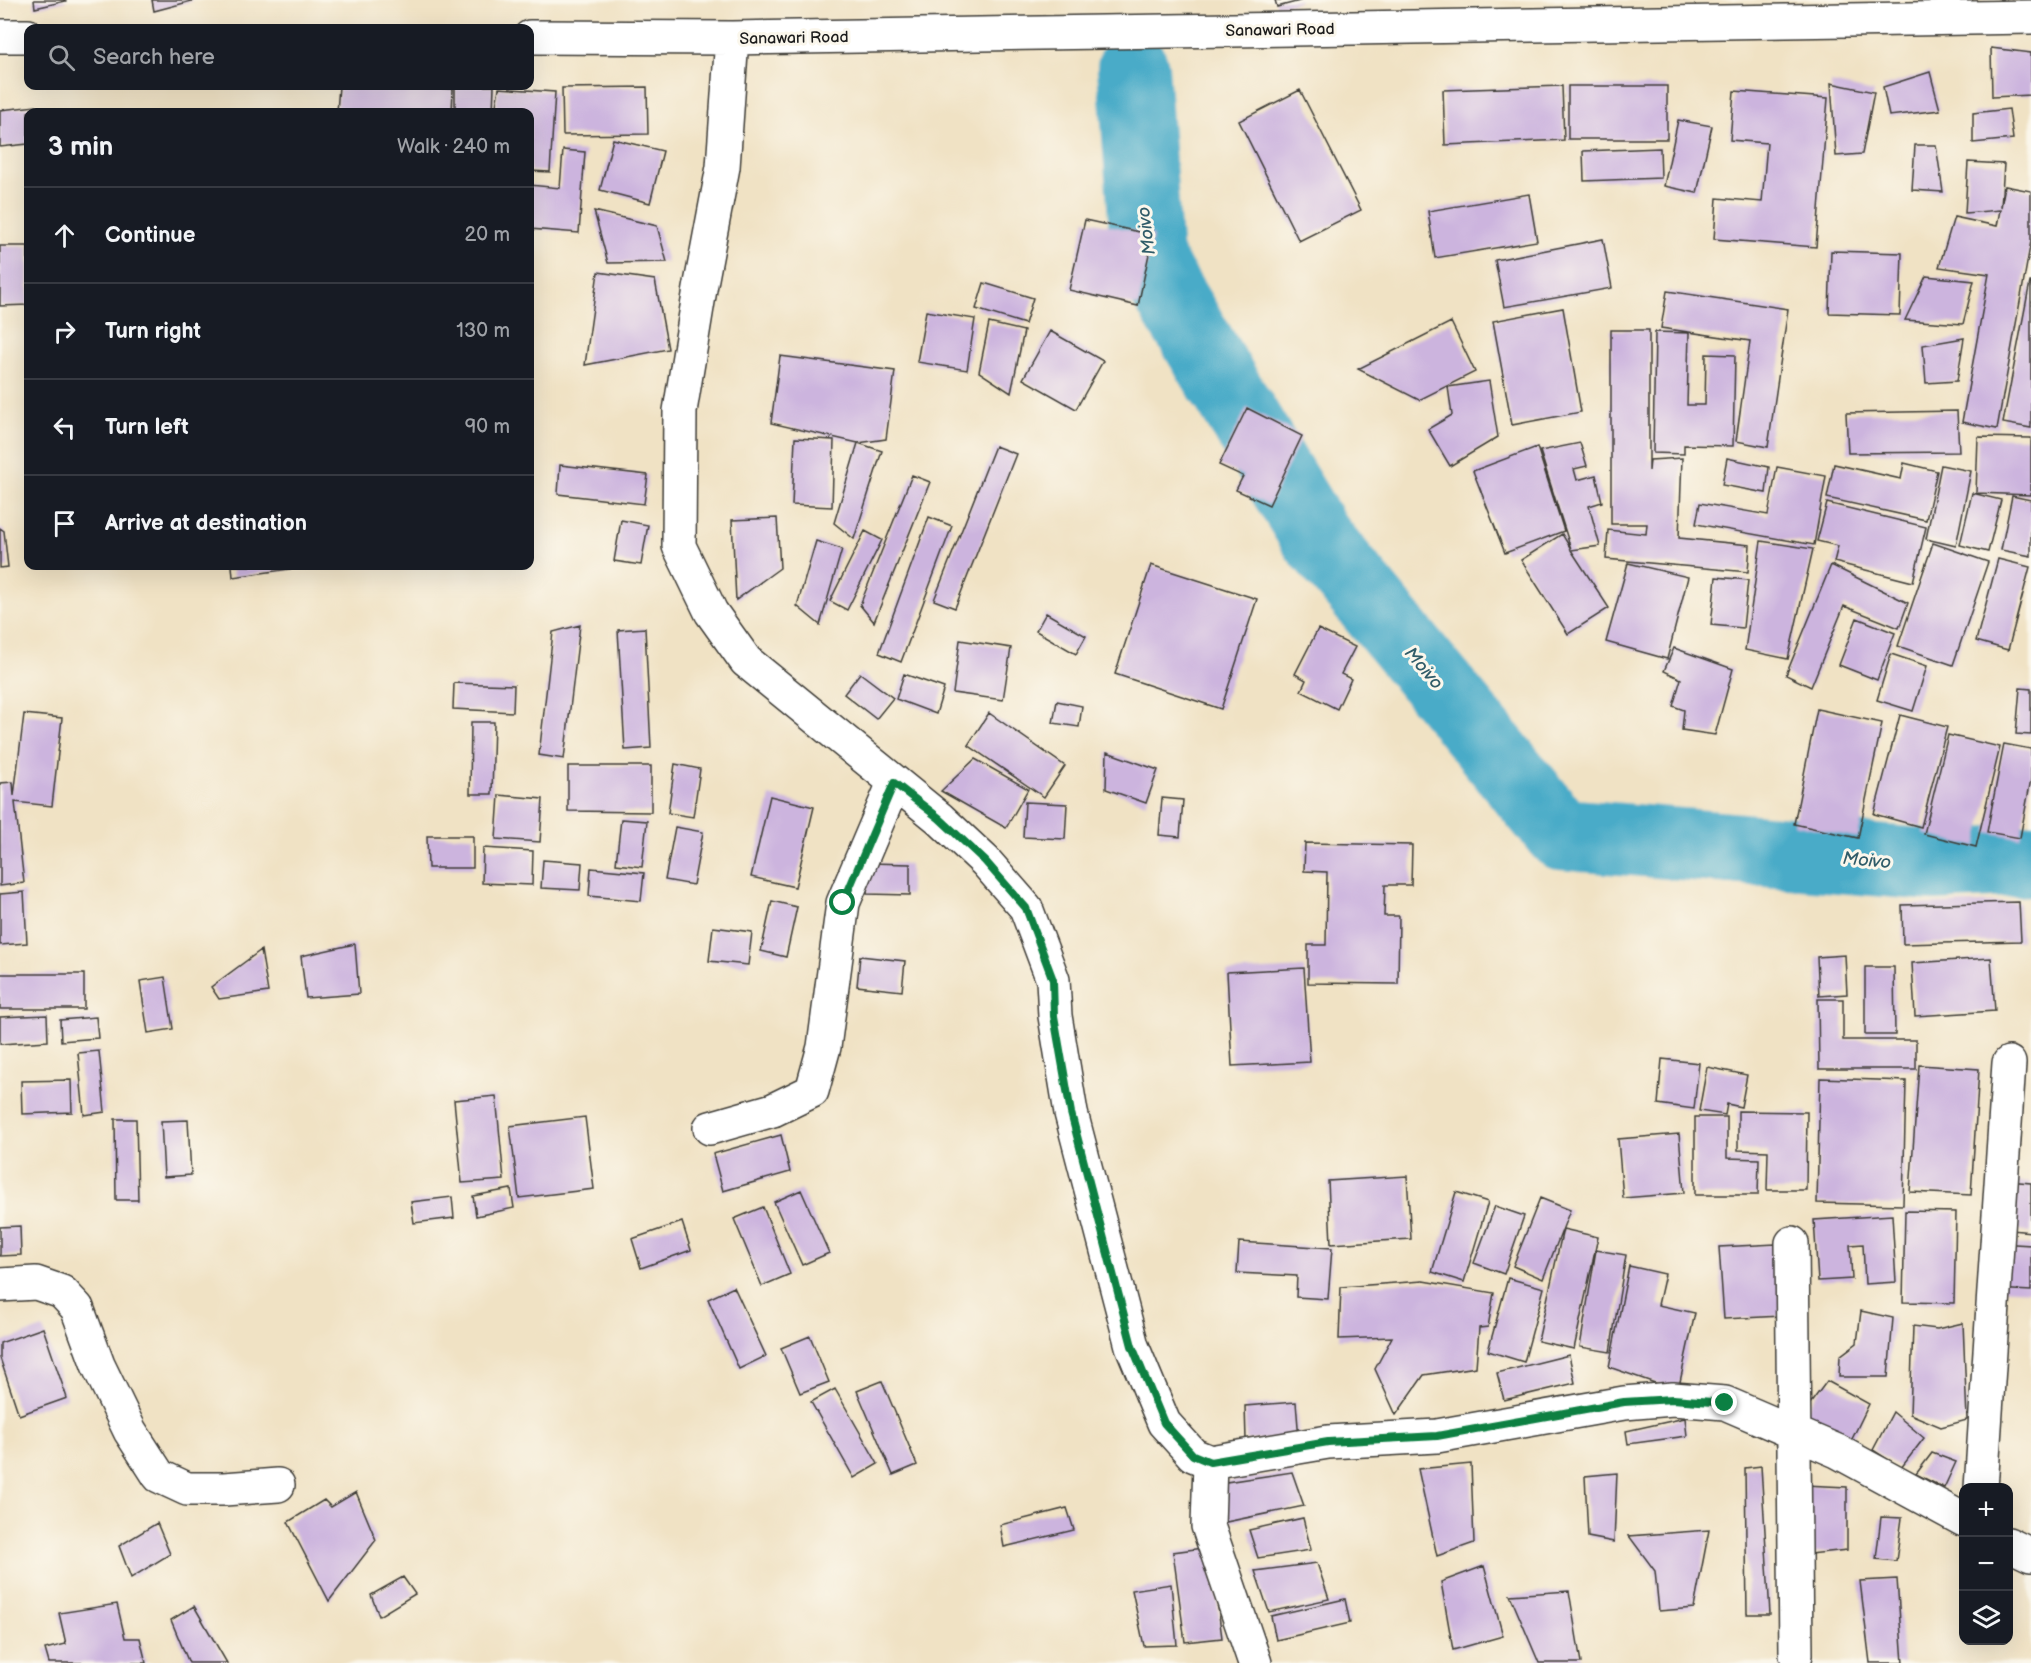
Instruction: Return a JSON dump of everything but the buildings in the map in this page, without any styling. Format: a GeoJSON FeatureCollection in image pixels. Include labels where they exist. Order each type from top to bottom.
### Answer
{"type":"FeatureCollection","features":[{"type":"Feature","properties":{"kind":"street","name":"Sanawari Road"},"geometry":{"type":"LineString","coordinates":[[534,37],[732,38],[1898,10],[2031,17]]}},
{"type":"Feature","properties":{"kind":"street"},"geometry":{"type":"LineString","coordinates":[[0,36],[24,36]]}},
{"type":"Feature","properties":{"kind":"street"},"geometry":{"type":"LineString","coordinates":[[732,38],[723,167],[680,411],[679,546],[711,612],[746,661],[939,818],[985,861],[1026,908],[1053,980],[1054,1016],[1071,1113],[1132,1346],[1164,1423],[1193,1455],[1210,1462],[1328,1442],[1437,1436],[1624,1402],[1673,1399],[1725,1403],[1837,1451],[1959,1518]]}},
{"type":"Feature","properties":{"kind":"street"},"geometry":{"type":"LineString","coordinates":[[710,1128],[772,1110],[812,1091],[824,1047],[843,903],[894,783]]}},
{"type":"Feature","properties":{"kind":"street"},"geometry":{"type":"LineString","coordinates":[[1981,1483],[2009,1063]]}},
{"type":"Feature","properties":{"kind":"street"},"geometry":{"type":"LineString","coordinates":[[1792,1243],[1796,1656]]}},
{"type":"Feature","properties":{"kind":"street"},"geometry":{"type":"LineString","coordinates":[[0,1285],[36,1284],[62,1292],[77,1308],[98,1365],[130,1431],[159,1476],[187,1489],[278,1485]]}},
{"type":"Feature","properties":{"kind":"street"},"geometry":{"type":"LineString","coordinates":[[1210,1462],[1208,1526],[1255,1663]]}},
{"type":"Feature","properties":{"kind":"street"},"geometry":{"type":"LineString","coordinates":[[2013,1546],[2031,1555]]}},
{"type":"Feature","properties":{"kind":"waterway","name":"Moivo"},"geometry":{"type":"LineString","coordinates":[[1133,68],[1147,258],[1316,537],[1561,834],[1934,865],[2031,860]]}},
{"type":"Feature","properties":{"kind":"route"},"geometry":{"type":"LineString","coordinates":[[843,903],[894,783],[939,818],[985,861],[1026,908],[1053,980],[1054,1016],[1071,1113],[1132,1346],[1164,1423],[1193,1455],[1210,1462],[1328,1442],[1437,1436],[1624,1402],[1673,1399],[1725,1403]]}}]}
